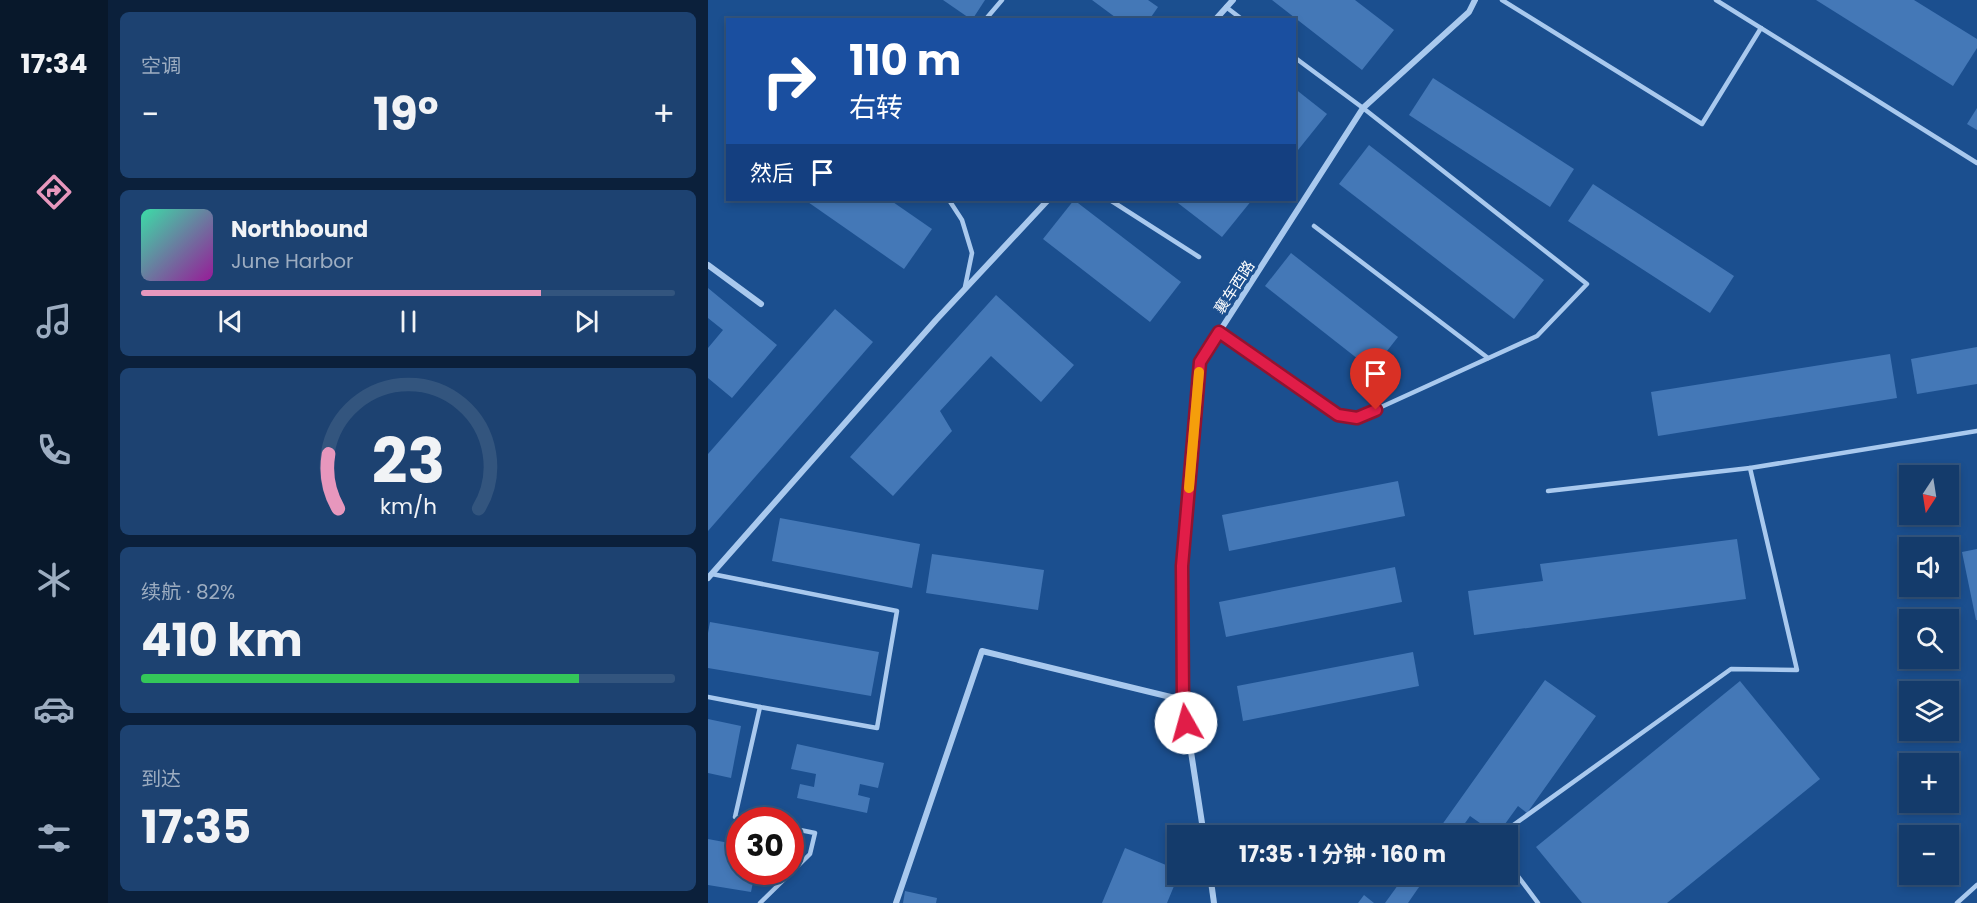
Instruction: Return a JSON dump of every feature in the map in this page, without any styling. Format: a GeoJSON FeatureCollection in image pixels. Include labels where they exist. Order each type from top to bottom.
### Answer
{"type":"FeatureCollection","features":[{"type":"Feature","properties":{"kind":"street"},"geometry":{"type":"LineString","coordinates":[[1217,18],[1233,0]]}},
{"type":"Feature","properties":{"kind":"street","name":"襄车西路"},"geometry":{"type":"LineString","coordinates":[[1202,825],[1183,700],[1182,566],[1200,362],[1363,108],[1468,12],[1475,0]]}},
{"type":"Feature","properties":{"kind":"street"},"geometry":{"type":"LineString","coordinates":[[710,576],[965,289],[1047,201]]}},
{"type":"Feature","properties":{"kind":"street"},"geometry":{"type":"LineString","coordinates":[[708,265],[761,303]]}},
{"type":"Feature","properties":{"kind":"street"},"geometry":{"type":"LineString","coordinates":[[896,903],[982,651],[1183,700]]}},
{"type":"Feature","properties":{"kind":"street"},"geometry":{"type":"LineString","coordinates":[[1211,885],[1214,903]]}},
{"type":"Feature","properties":{"kind":"lane"},"geometry":{"type":"LineString","coordinates":[[987,18],[1002,0]]}},
{"type":"Feature","properties":{"kind":"lane"},"geometry":{"type":"LineString","coordinates":[[1502,0],[1702,124],[1761,28]]}},
{"type":"Feature","properties":{"kind":"lane"},"geometry":{"type":"LineString","coordinates":[[1716,0],[1977,163]]}},
{"type":"Feature","properties":{"kind":"lane"},"geometry":{"type":"LineString","coordinates":[[1226,7],[1240,18]]}},
{"type":"Feature","properties":{"kind":"lane"},"geometry":{"type":"LineString","coordinates":[[1219,332],[1338,415],[1357,418],[1537,336],[1587,284],[1363,108],[1296,58]]}},
{"type":"Feature","properties":{"kind":"lane"},"geometry":{"type":"LineString","coordinates":[[950,201],[962,220],[972,253],[965,289]]}},
{"type":"Feature","properties":{"kind":"lane"},"geometry":{"type":"LineString","coordinates":[[1112,201],[1199,257]]}},
{"type":"Feature","properties":{"kind":"lane"},"geometry":{"type":"LineString","coordinates":[[1314,226],[1488,358]]}},
{"type":"Feature","properties":{"kind":"lane"},"geometry":{"type":"LineString","coordinates":[[1548,491],[1750,468],[1977,431]]}},
{"type":"Feature","properties":{"kind":"lane"},"geometry":{"type":"LineString","coordinates":[[1513,825],[1731,669],[1797,670],[1750,468]]}},
{"type":"Feature","properties":{"kind":"lane"},"geometry":{"type":"LineString","coordinates":[[708,698],[876,728],[897,611],[710,576]]}},
{"type":"Feature","properties":{"kind":"lane"},"geometry":{"type":"LineString","coordinates":[[737,807],[760,707]]}},
{"type":"Feature","properties":{"kind":"lane"},"geometry":{"type":"LineString","coordinates":[[804,831],[815,833],[810,854],[804,860]]}},
{"type":"Feature","properties":{"kind":"lane"},"geometry":{"type":"LineString","coordinates":[[1518,876],[1538,903]]}},
{"type":"Feature","properties":{"kind":"lane"},"geometry":{"type":"LineString","coordinates":[[760,903],[778,885]]}},
{"type":"Feature","properties":{"kind":"lane"},"geometry":{"type":"LineString","coordinates":[[1957,903],[1977,885]]}},
{"type":"Feature","properties":{"kind":"building"},"geometry":{"type":"Polygon","coordinates":[[[943,0],[985,0],[973,18],[969,18],[943,0]]]}},
{"type":"Feature","properties":{"kind":"building"},"geometry":{"type":"Polygon","coordinates":[[[1092,0],[1148,0],[1158,7],[1150,18],[1116,18],[1092,0]]]}},
{"type":"Feature","properties":{"kind":"building"},"geometry":{"type":"Polygon","coordinates":[[[1272,0],[1355,0],[1394,30],[1362,70],[1272,0]]]}},
{"type":"Feature","properties":{"kind":"building"},"geometry":{"type":"Polygon","coordinates":[[[1816,0],[1914,0],[1977,39],[1977,48],[1953,86],[1816,0]]]}},
{"type":"Feature","properties":{"kind":"building"},"geometry":{"type":"Polygon","coordinates":[[[1433,78],[1574,169],[1550,207],[1409,115],[1433,78]]]}},
{"type":"Feature","properties":{"kind":"building"},"geometry":{"type":"Polygon","coordinates":[[[1296,90],[1327,114],[1296,153],[1296,90]]]}},
{"type":"Feature","properties":{"kind":"building"},"geometry":{"type":"Polygon","coordinates":[[[1977,108],[1977,130],[1967,124],[1977,108]]]}},
{"type":"Feature","properties":{"kind":"building"},"geometry":{"type":"Polygon","coordinates":[[[1369,145],[1544,280],[1514,319],[1339,184],[1369,145]]]}},
{"type":"Feature","properties":{"kind":"building"},"geometry":{"type":"Polygon","coordinates":[[[1593,184],[1734,276],[1710,313],[1568,221],[1593,184]]]}},
{"type":"Feature","properties":{"kind":"building"},"geometry":{"type":"Polygon","coordinates":[[[806,201],[891,201],[932,229],[904,269],[806,201]]]}},
{"type":"Feature","properties":{"kind":"building"},"geometry":{"type":"Polygon","coordinates":[[[1075,201],[1181,282],[1150,322],[1043,239],[1075,201]]]}},
{"type":"Feature","properties":{"kind":"building"},"geometry":{"type":"Polygon","coordinates":[[[1175,201],[1251,201],[1222,237],[1175,201]]]}},
{"type":"Feature","properties":{"kind":"building"},"geometry":{"type":"Polygon","coordinates":[[[1291,253],[1398,337],[1372,370],[1265,286],[1291,253]]]}},
{"type":"Feature","properties":{"kind":"building"},"geometry":{"type":"Polygon","coordinates":[[[708,288],[777,345],[732,398],[708,378],[708,348],[723,330],[708,318],[708,288]]]}},
{"type":"Feature","properties":{"kind":"building"},"geometry":{"type":"Polygon","coordinates":[[[996,295],[1074,365],[1041,402],[991,356],[940,411],[952,431],[893,496],[850,457],[996,295]]]}},
{"type":"Feature","properties":{"kind":"building"},"geometry":{"type":"Polygon","coordinates":[[[835,309],[873,342],[708,531],[708,454],[835,309]]]}},
{"type":"Feature","properties":{"kind":"building"},"geometry":{"type":"Polygon","coordinates":[[[1977,347],[1977,384],[1917,394],[1911,359],[1977,347]]]}},
{"type":"Feature","properties":{"kind":"building"},"geometry":{"type":"Polygon","coordinates":[[[1890,354],[1897,398],[1658,436],[1651,392],[1890,354]]]}},
{"type":"Feature","properties":{"kind":"building"},"geometry":{"type":"Polygon","coordinates":[[[1398,481],[1405,516],[1229,551],[1222,515],[1398,481]]]}},
{"type":"Feature","properties":{"kind":"building"},"geometry":{"type":"Polygon","coordinates":[[[780,518],[920,544],[912,588],[772,561],[780,518]]]}},
{"type":"Feature","properties":{"kind":"building"},"geometry":{"type":"Polygon","coordinates":[[[1737,539],[1746,599],[1474,635],[1468,591],[1543,581],[1540,564],[1737,539]]]}},
{"type":"Feature","properties":{"kind":"building"},"geometry":{"type":"Polygon","coordinates":[[[1977,549],[1977,620],[1976,620],[1962,552],[1977,549]]]}},
{"type":"Feature","properties":{"kind":"building"},"geometry":{"type":"Polygon","coordinates":[[[932,554],[1044,570],[1038,610],[926,593],[932,554]]]}},
{"type":"Feature","properties":{"kind":"building"},"geometry":{"type":"Polygon","coordinates":[[[1395,567],[1402,602],[1226,637],[1219,602],[1395,567]]]}},
{"type":"Feature","properties":{"kind":"building"},"geometry":{"type":"Polygon","coordinates":[[[710,622],[879,652],[871,696],[708,668],[710,622]]]}},
{"type":"Feature","properties":{"kind":"building"},"geometry":{"type":"Polygon","coordinates":[[[1413,652],[1419,686],[1243,721],[1237,686],[1413,652]]]}},
{"type":"Feature","properties":{"kind":"building"},"geometry":{"type":"Polygon","coordinates":[[[1545,680],[1596,716],[1527,813],[1518,806],[1504,825],[1483,825],[1470,816],[1464,825],[1442,825],[1545,680]]]}},
{"type":"Feature","properties":{"kind":"building"},"geometry":{"type":"Polygon","coordinates":[[[1740,681],[1820,779],[1667,903],[1582,903],[1536,847],[1740,681]]]}},
{"type":"Feature","properties":{"kind":"building"},"geometry":{"type":"Polygon","coordinates":[[[708,719],[741,726],[731,778],[708,773],[708,719]]]}},
{"type":"Feature","properties":{"kind":"building"},"geometry":{"type":"Polygon","coordinates":[[[797,744],[884,763],[878,788],[860,784],[858,795],[870,798],[867,813],[797,798],[800,784],[814,787],[816,774],[791,769],[797,744]]]}},
{"type":"Feature","properties":{"kind":"building"},"geometry":{"type":"Polygon","coordinates":[[[708,839],[726,842],[726,885],[752,885],[751,892],[708,885],[708,839]]]}},
{"type":"Feature","properties":{"kind":"building"},"geometry":{"type":"Polygon","coordinates":[[[1125,848],[1167,865],[1167,885],[1174,885],[1167,903],[1102,903],[1125,848]]]}},
{"type":"Feature","properties":{"kind":"building"},"geometry":{"type":"Polygon","coordinates":[[[1398,885],[1420,885],[1408,903],[1385,903],[1398,885]]]}},
{"type":"Feature","properties":{"kind":"building"},"geometry":{"type":"Polygon","coordinates":[[[905,891],[937,898],[936,903],[903,903],[905,891]]]}},
{"type":"Feature","properties":{"kind":"building"},"geometry":{"type":"Polygon","coordinates":[[[1364,895],[1374,903],[1358,903],[1364,895]]]}},
{"type":"Feature","properties":{"kind":"slow traffic"},"geometry":{"type":"LineString","coordinates":[[1189,488],[1199,372]]}},
{"type":"Feature","properties":{"kind":"route"},"geometry":{"type":"LineString","coordinates":[[1186,723],[1183,700],[1182,566],[1200,362],[1219,332],[1338,415],[1357,418],[1376,410]]}}]}
